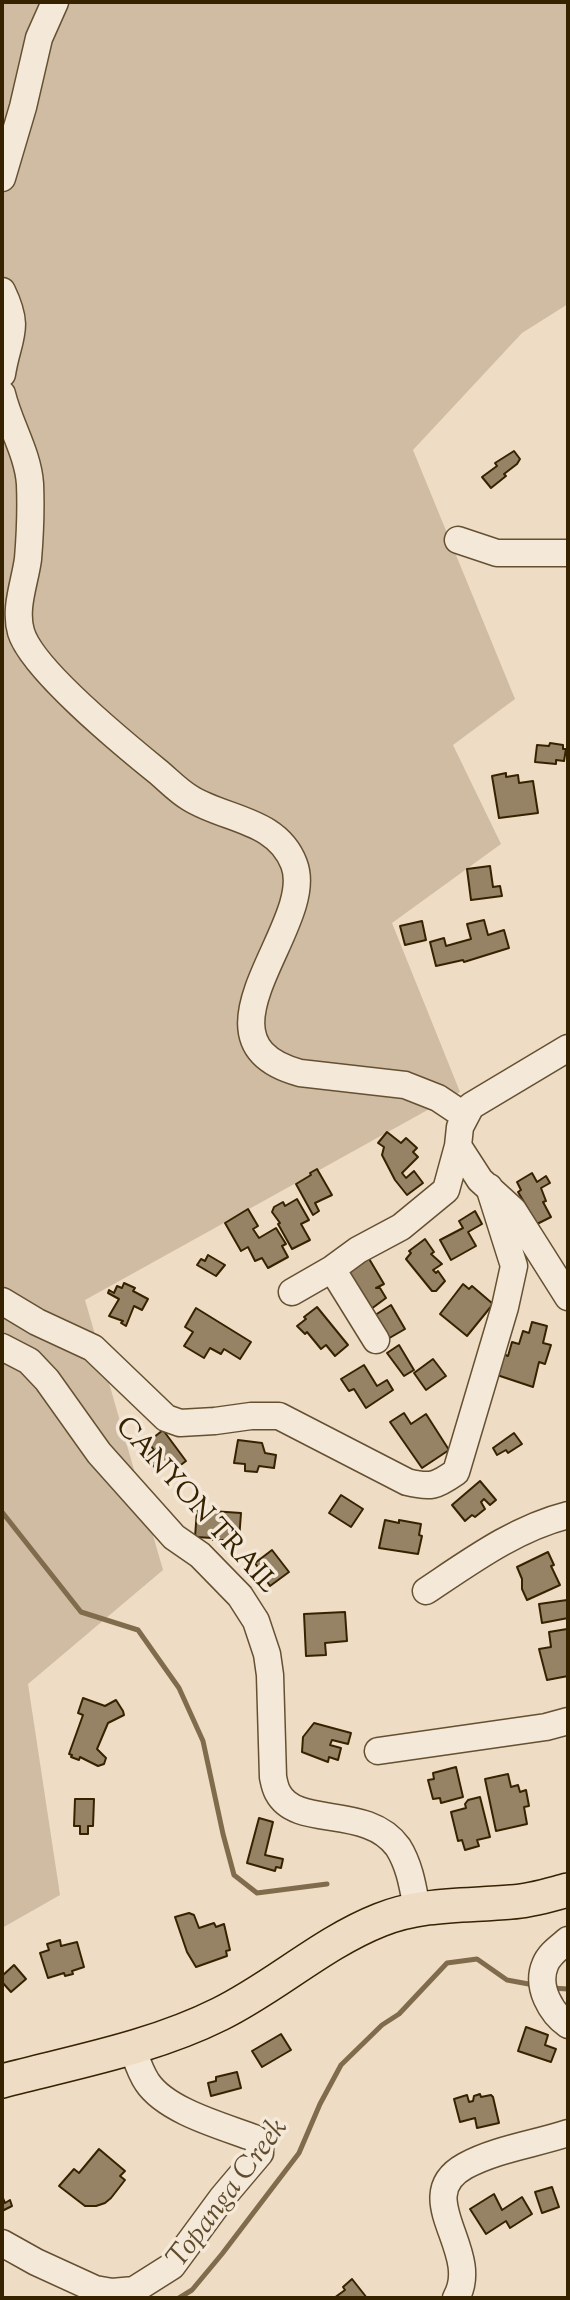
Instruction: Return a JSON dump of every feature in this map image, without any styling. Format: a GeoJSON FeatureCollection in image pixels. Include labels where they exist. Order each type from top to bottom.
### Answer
{"type":"FeatureCollection","features":[{"type":"Feature","properties":{"kind":"main road"},"geometry":{"type":"LineString","coordinates":[[2,2081],[132,2047],[194,2026],[248,2000],[350,1934],[379,1920],[418,1909],[512,1902],[568,1890]]}},
{"type":"Feature","properties":{"kind":"street"},"geometry":{"type":"LineString","coordinates":[[2,178],[23,107],[38,38],[55,2]]}},
{"type":"Feature","properties":{"kind":"street"},"geometry":{"type":"LineString","coordinates":[[2,291],[13,318],[13,330],[2,374]]}},
{"type":"Feature","properties":{"kind":"street"},"geometry":{"type":"LineString","coordinates":[[2,394],[30,482],[28,560],[20,601],[21,632],[34,654],[50,675],[189,798],[248,820],[269,832],[285,847],[294,863],[298,878],[293,903],[265,968],[255,1004],[252,1028],[256,1043],[264,1055],[284,1068],[300,1073],[405,1085],[438,1098],[465,1116]]}},
{"type":"Feature","properties":{"kind":"street"},"geometry":{"type":"LineString","coordinates":[[458,540],[497,553],[568,553]]}},
{"type":"Feature","properties":{"kind":"street"},"geometry":{"type":"LineString","coordinates":[[292,1292],[358,1250],[401,1227],[446,1190],[458,1146],[460,1127],[471,1106],[568,1048]]}},
{"type":"Feature","properties":{"kind":"street"},"geometry":{"type":"LineString","coordinates":[[458,1146],[480,1180],[513,1210],[568,1297]]}},
{"type":"Feature","properties":{"kind":"street","name":"CANYON TRAIL"},"geometry":{"type":"LineString","coordinates":[[2,1301],[37,1322],[93,1348],[166,1418],[180,1423],[279,1416],[407,1482],[428,1487],[440,1483],[456,1472],[505,1307],[514,1266],[489,1187]]}},
{"type":"Feature","properties":{"kind":"street"},"geometry":{"type":"LineString","coordinates":[[332,1269],[376,1340]]}},
{"type":"Feature","properties":{"kind":"street","name":"CANYON TRAIL"},"geometry":{"type":"LineString","coordinates":[[2,1348],[29,1361],[47,1380],[107,1463],[174,1537],[201,1555],[240,1596],[256,1621],[267,1654],[273,1777],[278,1793],[286,1803],[300,1810],[361,1821],[381,1830],[397,1847],[410,1871],[418,1909]]}},
{"type":"Feature","properties":{"kind":"street"},"geometry":{"type":"LineString","coordinates":[[426,1591],[484,1552],[546,1521],[568,1515]]}},
{"type":"Feature","properties":{"kind":"street"},"geometry":{"type":"LineString","coordinates":[[378,1751],[546,1727],[568,1721]]}},
{"type":"Feature","properties":{"kind":"street"},"geometry":{"type":"LineString","coordinates":[[568,1940],[550,1957],[544,1970],[549,2004],[568,2025]]}},
{"type":"Feature","properties":{"kind":"street"},"geometry":{"type":"LineString","coordinates":[[2,2243],[95,2290],[134,2290],[172,2266],[195,2239],[222,2198],[268,2146],[181,2109],[161,2097],[146,2082],[132,2047]]}},
{"type":"Feature","properties":{"kind":"street"},"geometry":{"type":"LineString","coordinates":[[456,2298],[461,2289],[463,2261],[444,2205],[444,2189],[448,2179],[470,2163],[568,2133]]}},
{"type":"Feature","properties":{"kind":"shaded area"},"geometry":{"type":"Polygon","coordinates":[[[2,2],[568,2],[568,304],[522,333],[413,450],[515,699],[453,745],[501,844],[392,923],[460,1092],[85,1300],[163,1570],[28,1684],[60,1895],[2,1928],[2,2]]]}},
{"type":"Feature","properties":{"kind":"building"},"geometry":{"type":"Polygon","coordinates":[[[514,451],[520,459],[517,464],[491,488],[482,477],[497,466],[495,463],[514,451]]]}},
{"type":"Feature","properties":{"kind":"building"},"geometry":{"type":"Polygon","coordinates":[[[550,743],[563,745],[563,749],[566,749],[564,761],[556,760],[556,764],[535,762],[537,745],[549,746],[550,743]]]}},
{"type":"Feature","properties":{"kind":"building"},"geometry":{"type":"Polygon","coordinates":[[[506,773],[506,777],[518,775],[519,783],[533,781],[538,813],[499,818],[492,776],[506,773]]]}},
{"type":"Feature","properties":{"kind":"building"},"geometry":{"type":"Polygon","coordinates":[[[490,866],[493,887],[500,886],[502,896],[471,900],[467,869],[490,866]]]}},
{"type":"Feature","properties":{"kind":"building"},"geometry":{"type":"Polygon","coordinates":[[[484,920],[488,935],[504,930],[509,948],[464,962],[463,960],[436,966],[430,942],[444,938],[446,946],[471,939],[467,924],[484,920]]]}},
{"type":"Feature","properties":{"kind":"building"},"geometry":{"type":"Polygon","coordinates":[[[422,921],[426,940],[405,945],[400,926],[422,921]]]}},
{"type":"Feature","properties":{"kind":"building"},"geometry":{"type":"Polygon","coordinates":[[[387,1132],[401,1143],[406,1138],[417,1148],[413,1152],[418,1157],[402,1173],[406,1178],[414,1171],[423,1183],[407,1195],[395,1180],[382,1155],[384,1147],[378,1143],[387,1132]]]}},
{"type":"Feature","properties":{"kind":"building"},"geometry":{"type":"Polygon","coordinates":[[[317,1169],[332,1195],[315,1203],[319,1211],[313,1215],[296,1184],[317,1169]]]}},
{"type":"Feature","properties":{"kind":"building"},"geometry":{"type":"Polygon","coordinates":[[[532,1173],[537,1182],[546,1176],[550,1183],[541,1188],[546,1201],[543,1202],[551,1217],[537,1224],[518,1192],[521,1190],[517,1182],[532,1173]]]}},
{"type":"Feature","properties":{"kind":"building"},"geometry":{"type":"Polygon","coordinates":[[[297,1199],[309,1220],[301,1224],[310,1240],[292,1249],[272,1212],[274,1207],[283,1202],[285,1206],[297,1199]]]}},
{"type":"Feature","properties":{"kind":"building"},"geometry":{"type":"Polygon","coordinates":[[[248,1209],[258,1226],[253,1229],[259,1238],[276,1228],[286,1244],[282,1246],[288,1257],[268,1268],[262,1258],[255,1261],[248,1247],[241,1251],[225,1223],[248,1209]]]}},
{"type":"Feature","properties":{"kind":"building"},"geometry":{"type":"Polygon","coordinates":[[[475,1211],[482,1224],[468,1232],[476,1246],[451,1260],[440,1240],[463,1228],[459,1221],[475,1211]]]}},
{"type":"Feature","properties":{"kind":"building"},"geometry":{"type":"Polygon","coordinates":[[[425,1239],[434,1252],[431,1254],[442,1264],[433,1270],[436,1273],[438,1271],[445,1281],[436,1291],[432,1291],[406,1259],[411,1253],[409,1251],[425,1239]]]}},
{"type":"Feature","properties":{"kind":"building"},"geometry":{"type":"Polygon","coordinates":[[[208,1255],[225,1265],[216,1276],[197,1265],[201,1259],[205,1261],[208,1255]]]}},
{"type":"Feature","properties":{"kind":"building"},"geometry":{"type":"Polygon","coordinates":[[[368,1257],[384,1284],[376,1288],[380,1288],[386,1298],[367,1312],[342,1272],[368,1257]]]}},
{"type":"Feature","properties":{"kind":"building"},"geometry":{"type":"Polygon","coordinates":[[[124,1283],[148,1299],[142,1310],[134,1306],[126,1326],[121,1323],[123,1321],[109,1316],[119,1299],[108,1293],[109,1290],[114,1293],[117,1286],[122,1288],[124,1283]]]}},
{"type":"Feature","properties":{"kind":"building"},"geometry":{"type":"Polygon","coordinates":[[[463,1284],[469,1289],[472,1286],[493,1304],[467,1336],[440,1314],[463,1284]]]}},
{"type":"Feature","properties":{"kind":"building"},"geometry":{"type":"Polygon","coordinates":[[[391,1305],[405,1329],[386,1340],[372,1317],[391,1305]]]}},
{"type":"Feature","properties":{"kind":"building"},"geometry":{"type":"Polygon","coordinates":[[[317,1307],[348,1345],[335,1356],[326,1345],[321,1349],[307,1332],[305,1334],[297,1326],[317,1307]]]}},
{"type":"Feature","properties":{"kind":"building"},"geometry":{"type":"Polygon","coordinates":[[[196,1308],[251,1342],[240,1359],[224,1349],[221,1354],[210,1348],[204,1358],[184,1346],[193,1332],[185,1327],[196,1308]]]}},
{"type":"Feature","properties":{"kind":"building"},"geometry":{"type":"Polygon","coordinates":[[[532,1322],[547,1326],[543,1343],[551,1345],[545,1364],[539,1362],[533,1387],[497,1375],[503,1354],[508,1356],[512,1342],[519,1344],[523,1331],[529,1333],[532,1322]]]}},
{"type":"Feature","properties":{"kind":"building"},"geometry":{"type":"Polygon","coordinates":[[[399,1345],[414,1370],[404,1376],[387,1353],[399,1345]]]}},
{"type":"Feature","properties":{"kind":"building"},"geometry":{"type":"Polygon","coordinates":[[[433,1359],[446,1376],[426,1390],[414,1373],[433,1359]]]}},
{"type":"Feature","properties":{"kind":"building"},"geometry":{"type":"Polygon","coordinates":[[[364,1365],[377,1386],[387,1380],[393,1390],[366,1408],[354,1389],[349,1391],[341,1379],[364,1365]]]}},
{"type":"Feature","properties":{"kind":"building"},"geometry":{"type":"Polygon","coordinates":[[[404,1413],[411,1424],[426,1414],[449,1450],[422,1468],[390,1422],[404,1413]]]}},
{"type":"Feature","properties":{"kind":"building"},"geometry":{"type":"Polygon","coordinates":[[[163,1430],[186,1461],[178,1467],[174,1462],[158,1472],[146,1456],[154,1450],[148,1442],[163,1430]]]}},
{"type":"Feature","properties":{"kind":"building"},"geometry":{"type":"Polygon","coordinates":[[[514,1433],[522,1444],[508,1453],[506,1450],[497,1455],[493,1448],[514,1433]]]}},
{"type":"Feature","properties":{"kind":"building"},"geometry":{"type":"Polygon","coordinates":[[[238,1440],[262,1443],[265,1453],[276,1455],[274,1468],[259,1466],[257,1472],[245,1471],[245,1464],[234,1463],[238,1440]]]}},
{"type":"Feature","properties":{"kind":"building"},"geometry":{"type":"Polygon","coordinates":[[[480,1481],[496,1500],[490,1505],[484,1499],[481,1502],[485,1509],[465,1521],[452,1505],[480,1481]]]}},
{"type":"Feature","properties":{"kind":"building"},"geometry":{"type":"Polygon","coordinates":[[[341,1495],[363,1509],[351,1527],[329,1513],[341,1495]]]}},
{"type":"Feature","properties":{"kind":"building"},"geometry":{"type":"Polygon","coordinates":[[[197,1510],[241,1513],[239,1540],[195,1537],[197,1510]]]}},
{"type":"Feature","properties":{"kind":"building"},"geometry":{"type":"Polygon","coordinates":[[[385,1520],[421,1524],[419,1535],[422,1536],[418,1554],[379,1548],[385,1520]]]}},
{"type":"Feature","properties":{"kind":"building"},"geometry":{"type":"Polygon","coordinates":[[[272,1550],[289,1572],[270,1586],[255,1563],[272,1550]]]}},
{"type":"Feature","properties":{"kind":"building"},"geometry":{"type":"Polygon","coordinates":[[[548,1552],[560,1585],[527,1600],[517,1567],[548,1552]]]}},
{"type":"Feature","properties":{"kind":"building"},"geometry":{"type":"Polygon","coordinates":[[[567,1600],[568,1618],[542,1623],[539,1604],[567,1600]]]}},
{"type":"Feature","properties":{"kind":"building"},"geometry":{"type":"Polygon","coordinates":[[[345,1612],[347,1641],[325,1643],[326,1655],[306,1656],[304,1614],[345,1612]]]}},
{"type":"Feature","properties":{"kind":"building"},"geometry":{"type":"Polygon","coordinates":[[[567,1629],[568,1676],[547,1680],[539,1649],[551,1647],[549,1632],[567,1629]]]}},
{"type":"Feature","properties":{"kind":"building"},"geometry":{"type":"Polygon","coordinates":[[[83,1698],[105,1706],[116,1700],[124,1715],[108,1723],[97,1749],[106,1758],[104,1764],[98,1766],[69,1754],[83,1715],[78,1713],[83,1698]]]}},
{"type":"Feature","properties":{"kind":"building"},"geometry":{"type":"Polygon","coordinates":[[[314,1723],[351,1733],[348,1744],[332,1740],[330,1745],[341,1748],[338,1760],[329,1757],[328,1762],[302,1752],[303,1737],[314,1723]]]}},
{"type":"Feature","properties":{"kind":"building"},"geometry":{"type":"Polygon","coordinates":[[[456,1767],[463,1797],[441,1803],[440,1798],[433,1799],[428,1780],[434,1779],[433,1773],[456,1767]]]}},
{"type":"Feature","properties":{"kind":"building"},"geometry":{"type":"Polygon","coordinates":[[[508,1774],[511,1787],[518,1785],[520,1792],[526,1790],[529,1806],[524,1807],[527,1824],[496,1831],[485,1779],[508,1774]]]}},
{"type":"Feature","properties":{"kind":"building"},"geometry":{"type":"Polygon","coordinates":[[[480,1797],[490,1837],[477,1840],[479,1846],[465,1850],[462,1840],[458,1841],[451,1812],[466,1808],[468,1800],[480,1797]]]}},
{"type":"Feature","properties":{"kind":"building"},"geometry":{"type":"Polygon","coordinates":[[[75,1799],[94,1799],[93,1826],[88,1826],[88,1834],[80,1834],[80,1826],[74,1826],[75,1799]]]}},
{"type":"Feature","properties":{"kind":"building"},"geometry":{"type":"Polygon","coordinates":[[[259,1818],[273,1822],[265,1855],[283,1859],[281,1868],[276,1867],[275,1871],[247,1863],[259,1818]]]}},
{"type":"Feature","properties":{"kind":"building"},"geometry":{"type":"Polygon","coordinates":[[[189,1913],[194,1915],[199,1928],[214,1923],[216,1927],[224,1924],[230,1950],[226,1951],[227,1956],[196,1967],[187,1952],[175,1917],[189,1913]]]}},
{"type":"Feature","properties":{"kind":"building"},"geometry":{"type":"Polygon","coordinates":[[[60,1940],[61,1946],[77,1942],[84,1967],[72,1971],[73,1974],[65,1976],[64,1973],[48,1978],[40,1953],[49,1950],[47,1944],[60,1940]]]}},
{"type":"Feature","properties":{"kind":"building"},"geometry":{"type":"Polygon","coordinates":[[[14,1965],[26,1979],[11,1992],[2,1982],[2,1976],[14,1965]]]}},
{"type":"Feature","properties":{"kind":"building"},"geometry":{"type":"Polygon","coordinates":[[[526,2027],[548,2035],[545,2045],[556,2049],[551,2062],[518,2051],[526,2027]]]}},
{"type":"Feature","properties":{"kind":"building"},"geometry":{"type":"Polygon","coordinates":[[[281,2034],[291,2050],[262,2067],[252,2051],[281,2034]]]}},
{"type":"Feature","properties":{"kind":"building"},"geometry":{"type":"Polygon","coordinates":[[[237,2072],[241,2088],[211,2096],[208,2083],[216,2081],[216,2077],[237,2072]]]}},
{"type":"Feature","properties":{"kind":"building"},"geometry":{"type":"Polygon","coordinates":[[[480,2094],[481,2097],[493,2097],[499,2123],[477,2128],[475,2118],[460,2122],[454,2099],[467,2095],[469,2102],[480,2094]]]}},
{"type":"Feature","properties":{"kind":"building"},"geometry":{"type":"Polygon","coordinates":[[[99,2149],[125,2171],[120,2176],[125,2180],[105,2203],[85,2206],[59,2186],[74,2169],[79,2173],[99,2149]]]}},
{"type":"Feature","properties":{"kind":"building"},"geometry":{"type":"Polygon","coordinates":[[[552,2187],[559,2207],[542,2213],[535,2192],[552,2187]]]}},
{"type":"Feature","properties":{"kind":"building"},"geometry":{"type":"Polygon","coordinates":[[[494,2194],[502,2210],[522,2197],[532,2214],[510,2228],[506,2221],[486,2234],[470,2209],[494,2194]]]}},
{"type":"Feature","properties":{"kind":"building"},"geometry":{"type":"Polygon","coordinates":[[[2,2196],[5,2203],[10,2200],[12,2206],[2,2211],[2,2196]]]}},
{"type":"Feature","properties":{"kind":"building"},"geometry":{"type":"Polygon","coordinates":[[[352,2279],[367,2298],[334,2298],[345,2290],[343,2287],[352,2279]]]}},
{"type":"Feature","properties":{"kind":"waterway"},"geometry":{"type":"LineString","coordinates":[[2,1512],[81,1612],[138,1630],[179,1688],[203,1741],[234,1875],[257,1893],[327,1884]]}},
{"type":"Feature","properties":{"kind":"waterway","name":"Topanga Creek"},"geometry":{"type":"LineString","coordinates":[[179,2298],[192,2290],[222,2254],[299,2153],[320,2104],[341,2065],[382,2025],[399,2014],[447,1963],[477,1959],[507,1980],[534,1985]]}},
{"type":"Feature","properties":{"kind":"waterway","name":"Topanga Creek"},"geometry":{"type":"LineString","coordinates":[[551,1988],[568,1989]]}}]}
